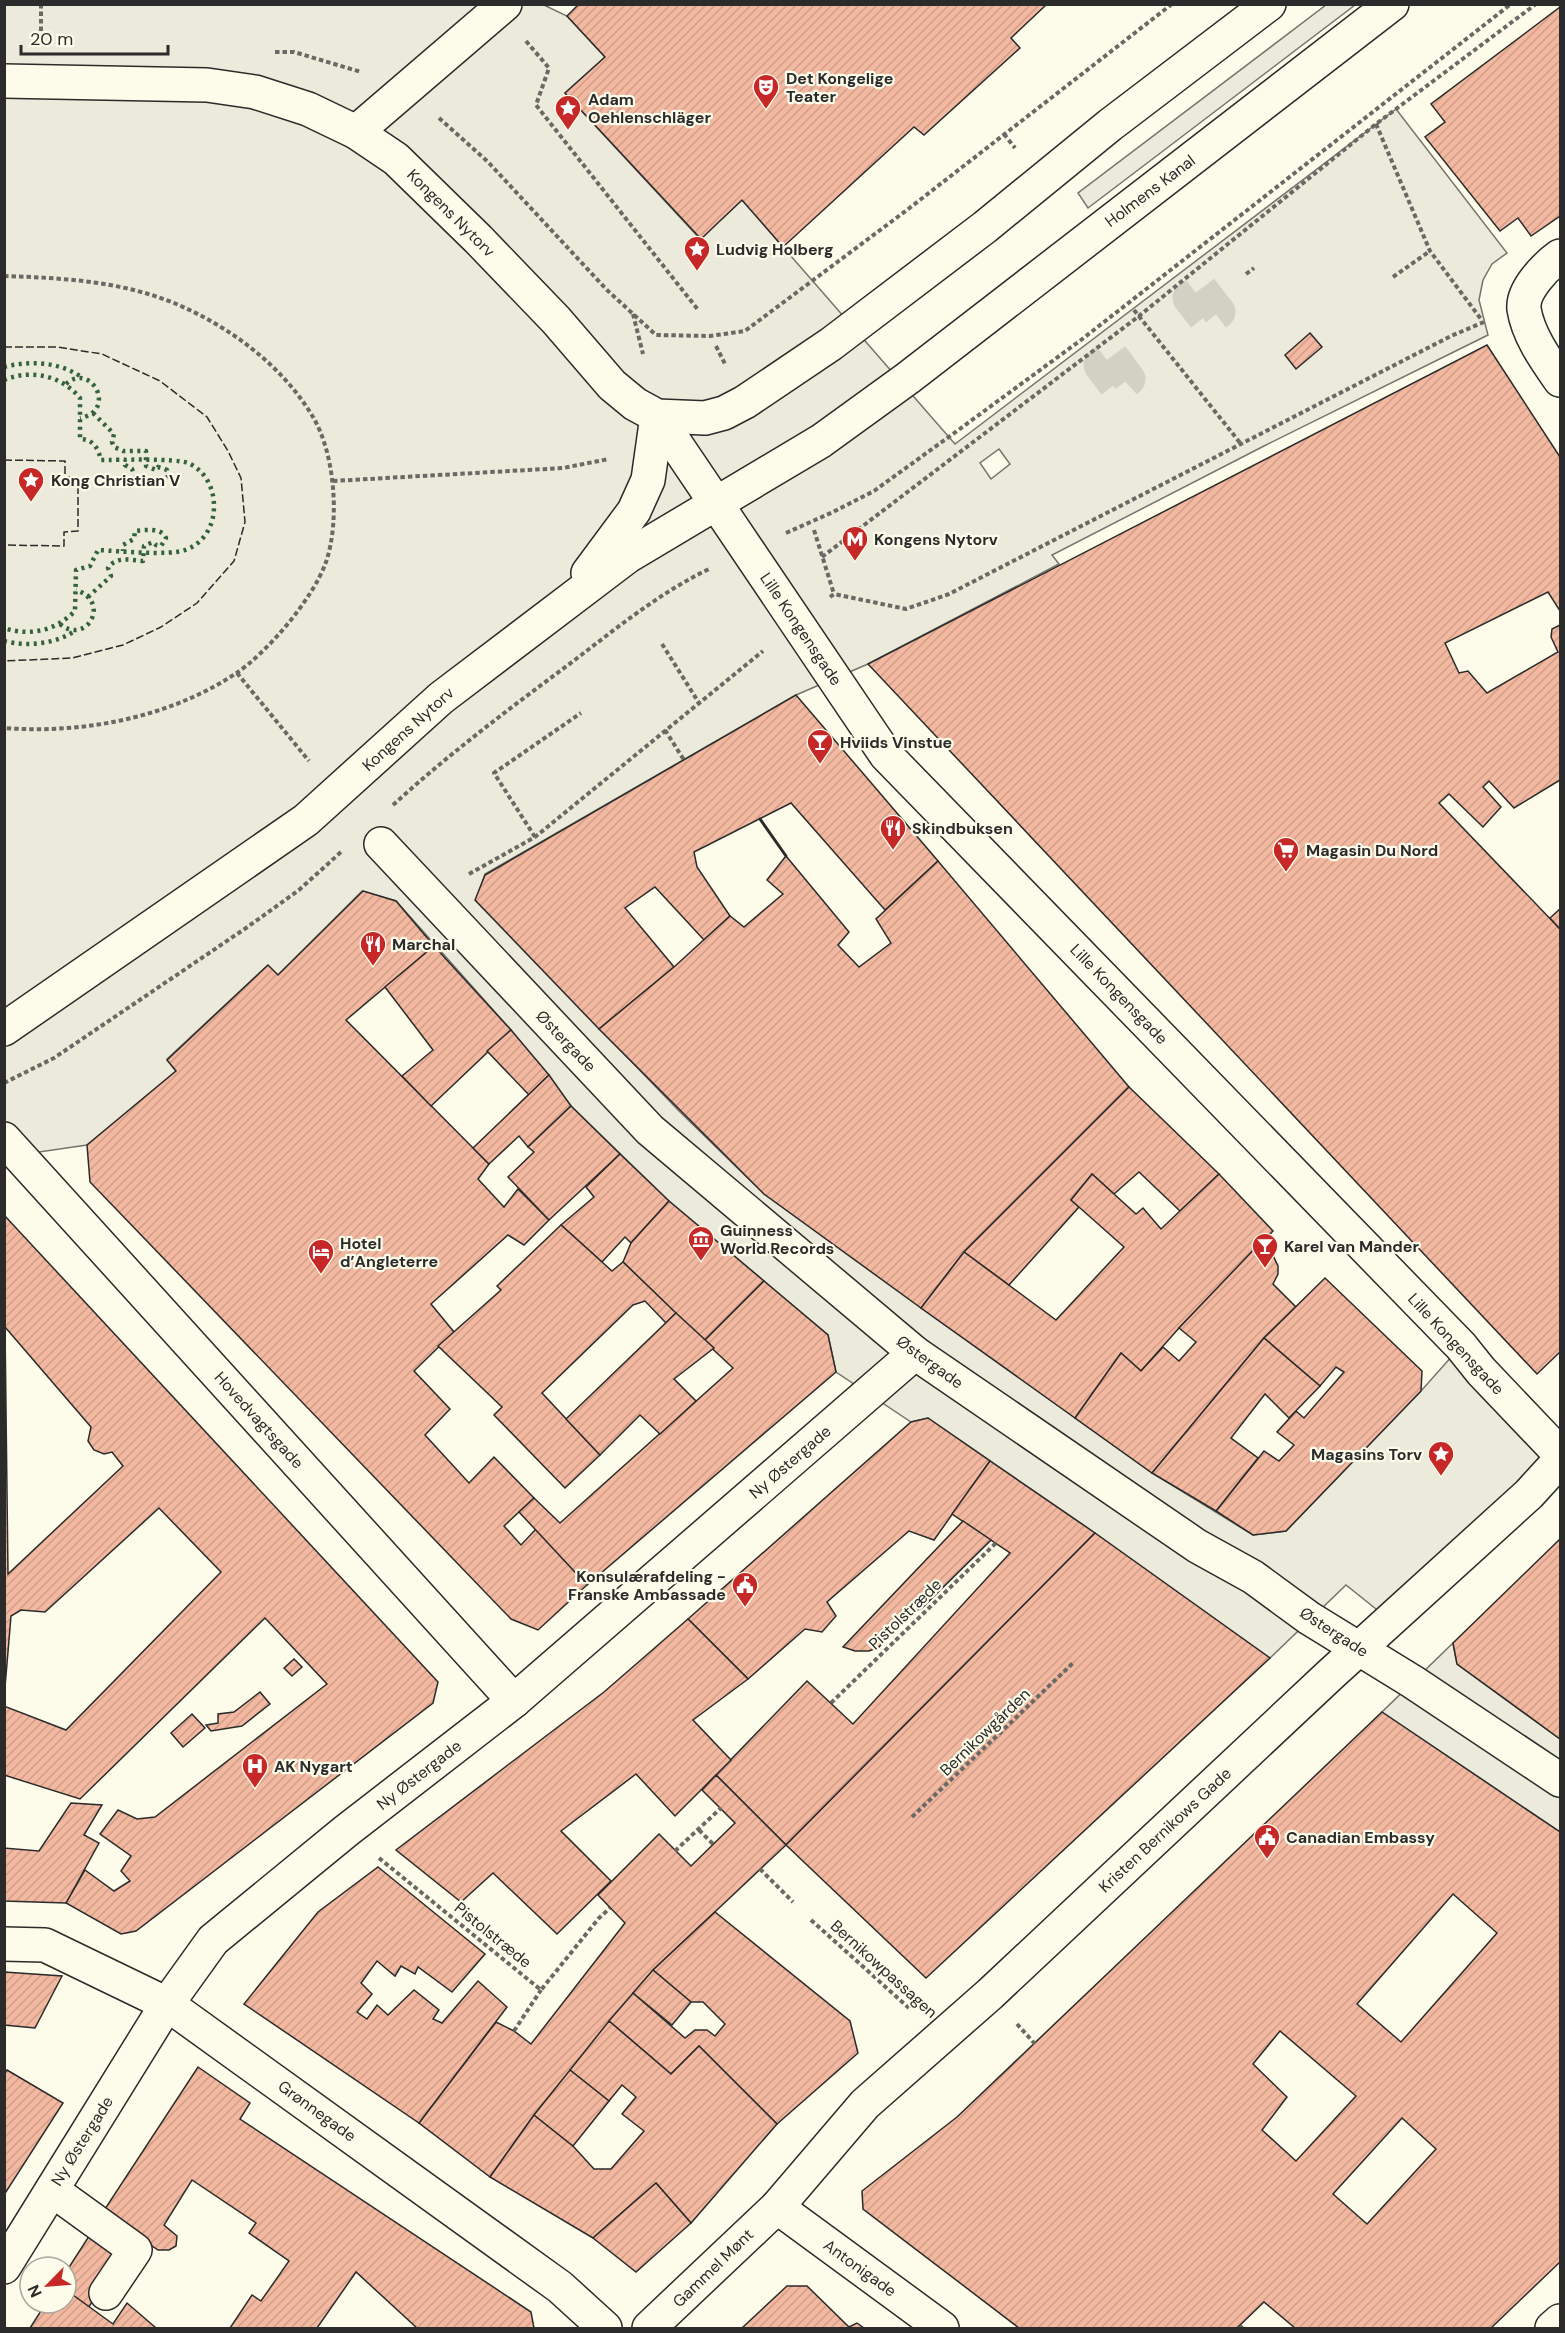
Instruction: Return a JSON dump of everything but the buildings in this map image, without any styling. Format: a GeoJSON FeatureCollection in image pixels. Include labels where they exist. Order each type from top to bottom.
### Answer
{"type":"FeatureCollection","features":[{"type":"Feature","properties":{"kind":"street","name":"Kongens Nytorv"},"geometry":{"type":"LineString","coordinates":[[4,81],[207,85],[255,92],[308,109],[356,132],[396,159],[556,320],[612,385],[635,404],[657,416],[705,418],[724,413],[781,379],[831,344],[985,227],[1110,125],[1269,4]]}},
{"type":"Feature","properties":{"kind":"street","name":"Holmens Kanal"},"geometry":{"type":"LineString","coordinates":[[908,378],[1392,4]]}},
{"type":"Feature","properties":{"kind":"street"},"geometry":{"type":"LineString","coordinates":[[356,132],[403,92],[512,19]]}},
{"type":"Feature","properties":{"kind":"street"},"geometry":{"type":"LineString","coordinates":[[1560,256],[1547,266],[1533,283],[1524,307],[1530,329],[1544,358],[1560,380]]}},
{"type":"Feature","properties":{"kind":"street","name":"Kongens Nytorv"},"geometry":{"type":"LineString","coordinates":[[4,1029],[306,820],[441,698],[638,550],[781,467],[908,378]]}},
{"type":"Feature","properties":{"kind":"street"},"geometry":{"type":"LineString","coordinates":[[563,605],[634,510],[648,480],[657,416]]}},
{"type":"Feature","properties":{"kind":"street","name":"Lille Kongensgade"},"geometry":{"type":"LineString","coordinates":[[657,416],[886,755],[1461,1346],[1481,1371],[1560,1454]]}},
{"type":"Feature","properties":{"kind":"street","name":"Østergade"},"geometry":{"type":"LineString","coordinates":[[381,844],[650,1130],[915,1353],[1197,1545],[1253,1577],[1309,1618],[1413,1682],[1560,1780]]}},
{"type":"Feature","properties":{"kind":"street","name":"Hovedvagtsgade"},"geometry":{"type":"LineString","coordinates":[[4,1139],[514,1701]]}},
{"type":"Feature","properties":{"kind":"street","name":"Ny Østergade"},"geometry":{"type":"LineString","coordinates":[[4,2266],[167,2004],[213,1940],[346,1831],[514,1701],[915,1353]]}},
{"type":"Feature","properties":{"kind":"street","name":"Kristen Bernikows Gade"},"geometry":{"type":"LineString","coordinates":[[777,2206],[865,2104],[990,1994],[1358,1649],[1529,1494],[1560,1460]]}},
{"type":"Feature","properties":{"kind":"street","name":"Grønnegade"},"geometry":{"type":"LineString","coordinates":[[4,1944],[45,1945],[167,2004],[560,2286],[605,2328]]}},
{"type":"Feature","properties":{"kind":"street"},"geometry":{"type":"LineString","coordinates":[[52,2190],[135,2250],[106,2293]]}},
{"type":"Feature","properties":{"kind":"street","name":"Gammel Mønt"},"geometry":{"type":"LineString","coordinates":[[649,2328],[777,2206]]}},
{"type":"Feature","properties":{"kind":"street","name":"Antonigade"},"geometry":{"type":"LineString","coordinates":[[777,2206],[942,2328]]}},
{"type":"Feature","properties":{"kind":"street"},"geometry":{"type":"LineString","coordinates":[[1552,2328],[1560,2321]]}},
{"type":"Feature","properties":{"kind":"path"},"geometry":{"type":"LineString","coordinates":[[273,52],[294,52],[352,68],[423,104],[455,130],[488,162],[607,290],[656,335],[710,336],[745,331],[907,210],[1172,4]]}},
{"type":"Feature","properties":{"kind":"path"},"geometry":{"type":"LineString","coordinates":[[689,579],[833,512],[883,484],[1081,340],[1511,4]]}},
{"type":"Feature","properties":{"kind":"path"},"geometry":{"type":"LineString","coordinates":[[822,557],[1139,316],[1376,124],[1536,4]]}},
{"type":"Feature","properties":{"kind":"path"},"geometry":{"type":"LineString","coordinates":[[512,19],[549,68],[536,105],[699,311]]}},
{"type":"Feature","properties":{"kind":"path"},"geometry":{"type":"LineString","coordinates":[[1376,124],[1430,250],[1483,322]]}},
{"type":"Feature","properties":{"kind":"path"},"geometry":{"type":"LineString","coordinates":[[1393,277],[1430,250]]}},
{"type":"Feature","properties":{"kind":"path"},"geometry":{"type":"LineString","coordinates":[[1246,274],[1254,268]]}},
{"type":"Feature","properties":{"kind":"path"},"geometry":{"type":"LineString","coordinates":[[4,276],[61,278],[118,286],[174,303],[220,327],[258,353],[293,388],[314,418],[326,449],[333,481],[332,531],[326,563],[306,600],[281,632],[237,673],[200,694],[160,710],[119,720],[77,727],[37,730],[4,728]]}},
{"type":"Feature","properties":{"kind":"path"},"geometry":{"type":"LineString","coordinates":[[826,600],[834,594],[906,609],[949,594],[1451,336],[1524,307]]}},
{"type":"Feature","properties":{"kind":"path"},"geometry":{"type":"LineString","coordinates":[[1134,310],[1241,444]]}},
{"type":"Feature","properties":{"kind":"path"},"geometry":{"type":"LineString","coordinates":[[716,346],[727,368]]}},
{"type":"Feature","properties":{"kind":"path"},"geometry":{"type":"LineString","coordinates":[[333,481],[563,468],[615,458]]}},
{"type":"Feature","properties":{"kind":"path"},"geometry":{"type":"LineString","coordinates":[[814,530],[834,594]]}},
{"type":"Feature","properties":{"kind":"path"},"geometry":{"type":"LineString","coordinates":[[662,644],[699,703]]}},
{"type":"Feature","properties":{"kind":"path"},"geometry":{"type":"LineString","coordinates":[[429,897],[535,837],[752,660]]}},
{"type":"Feature","properties":{"kind":"path"},"geometry":{"type":"LineString","coordinates":[[237,673],[312,764]]}},
{"type":"Feature","properties":{"kind":"path"},"geometry":{"type":"LineString","coordinates":[[535,837],[494,773],[581,713]]}},
{"type":"Feature","properties":{"kind":"path"},"geometry":{"type":"LineString","coordinates":[[665,730],[684,760]]}},
{"type":"Feature","properties":{"kind":"path","name":"Pistolstræde"},"geometry":{"type":"LineString","coordinates":[[831,1703],[996,1543]]}},
{"type":"Feature","properties":{"kind":"path","name":"Bernikowgården"},"geometry":{"type":"LineString","coordinates":[[912,1817],[1073,1663]]}},
{"type":"Feature","properties":{"kind":"path"},"geometry":{"type":"LineString","coordinates":[[675,1851],[721,1808]]}},
{"type":"Feature","properties":{"kind":"path"},"geometry":{"type":"LineString","coordinates":[[699,1830],[713,1844]]}},
{"type":"Feature","properties":{"kind":"path","name":"Pistolstræde"},"geometry":{"type":"LineString","coordinates":[[346,1831],[541,1990]]}},
{"type":"Feature","properties":{"kind":"path"},"geometry":{"type":"LineString","coordinates":[[760,1869],[793,1902]]}},
{"type":"Feature","properties":{"kind":"path"},"geometry":{"type":"LineString","coordinates":[[514,2031],[541,1990],[599,1918],[610,1908]]}},
{"type":"Feature","properties":{"kind":"path","name":"Bernikowpassagen"},"geometry":{"type":"LineString","coordinates":[[811,1920],[942,2036]]}},
{"type":"Feature","properties":{"kind":"shaded area","name":"Kongens Nytorv"},"geometry":{"type":"Polygon","coordinates":[[[5,5],[544,5],[567,16],[605,57],[565,93],[700,239],[742,200],[955,444],[1396,109],[1507,253],[1492,264],[1483,280],[1479,300],[1488,335],[1264,446],[1052,555],[1059,564],[868,664],[796,695],[485,874],[476,900],[679,1111],[764,1194],[1152,1473],[1253,1535],[1286,1531],[1421,1391],[1461,1346],[1560,1454],[1391,1621],[1346,1585],[1270,1658],[928,1418],[911,1422],[836,1372],[828,1335],[669,1201],[571,1106],[511,1030],[396,901],[362,891],[278,975],[267,966],[167,1059],[176,1071],[87,1145],[5,1157],[5,5]],[[999,449],[980,463],[991,479],[1010,464],[999,449]]]}},
{"type":"Feature","properties":{"kind":"shaded area"},"geometry":{"type":"Polygon","coordinates":[[[1326,5],[1355,5],[1088,208],[1078,193],[1326,5]]]}},
{"type":"Feature","properties":{"kind":"shaded area"},"geometry":{"type":"Polygon","coordinates":[[[1453,1643],[1457,1664],[1560,1739],[1560,1832],[1382,1712],[1453,1643]]]}},
{"type":"Feature","properties":{"kind":"tunnel"},"geometry":{"type":"LineString","coordinates":[[1201,289],[1219,312],[1207,321],[1189,298],[1201,289]]}},
{"type":"Feature","properties":{"kind":"tunnel"},"geometry":{"type":"LineString","coordinates":[[1112,356],[1129,379],[1118,389],[1100,365],[1112,356]]}},
{"type":"Feature","properties":{"kind":"hedge"},"geometry":{"type":"LineString","coordinates":[[4,367],[45,364],[65,369],[83,378]]}},
{"type":"Feature","properties":{"kind":"hedge"},"geometry":{"type":"LineString","coordinates":[[4,380],[35,375],[55,379],[64,384],[80,398],[80,439],[94,445],[101,460],[159,460],[188,463],[201,472],[206,479],[214,501],[212,523],[207,533],[195,545],[177,552],[98,550],[90,566],[76,570],[75,611],[68,618],[51,627],[33,632],[4,628]]}},
{"type":"Feature","properties":{"kind":"hedge"},"geometry":{"type":"LineString","coordinates":[[66,384],[75,379],[84,379],[97,390],[99,398],[97,406],[91,414],[80,418]]}},
{"type":"Feature","properties":{"kind":"hedge"},"geometry":{"type":"LineString","coordinates":[[93,413],[114,434],[112,442],[114,447],[123,451],[146,451],[146,466],[156,470],[158,467],[167,470],[168,477],[159,482],[137,481],[132,469],[125,465],[125,460]]}},
{"type":"Feature","properties":{"kind":"hedge"},"geometry":{"type":"LineString","coordinates":[[88,597],[111,576],[108,568],[111,564],[124,560],[143,561],[144,546],[153,542],[161,546],[166,538],[164,534],[157,531],[135,531],[134,539],[123,545],[123,551]]}},
{"type":"Feature","properties":{"kind":"hedge"},"geometry":{"type":"LineString","coordinates":[[60,624],[79,630],[91,620],[94,612],[92,603],[87,596],[76,590]]}},
{"type":"Feature","properties":{"kind":"hedge"},"geometry":{"type":"LineString","coordinates":[[4,641],[22,644],[42,643],[68,635],[76,630]]}},
{"type":"Feature","properties":{"kind":"fence"},"geometry":{"type":"LineString","coordinates":[[4,347],[57,347],[102,354],[160,381],[207,417],[228,451],[241,478],[245,522],[234,561],[197,603],[161,627],[123,645],[72,658],[4,661]]}},
{"type":"Feature","properties":{"kind":"fence"},"geometry":{"type":"LineString","coordinates":[[4,460],[65,461],[65,477],[78,477],[78,531],[64,532],[64,546],[4,545]]}},
{"type":"Feature","properties":{"kind":"wall"},"geometry":{"type":"LineString","coordinates":[[760,819],[786,856]]}},
{"type":"Feature","properties":{"kind":"place","name":"Det Kongelige Teater"},"geometry":{"type":"Point","coordinates":[766,110]}},
{"type":"Feature","properties":{"kind":"place","name":"Adam Oehlenschläger"},"geometry":{"type":"Point","coordinates":[568,131]}},
{"type":"Feature","properties":{"kind":"place","name":"Ludvig Holberg"},"geometry":{"type":"Point","coordinates":[697,272]}},
{"type":"Feature","properties":{"kind":"place","name":"Kong Christian V"},"geometry":{"type":"Point","coordinates":[31,503]}},
{"type":"Feature","properties":{"kind":"place","name":"Kongens Nytorv"},"geometry":{"type":"Point","coordinates":[855,562]}},
{"type":"Feature","properties":{"kind":"place","name":"Hviids Vinstue"},"geometry":{"type":"Point","coordinates":[820,765]}},
{"type":"Feature","properties":{"kind":"place","name":"Skindbuksen"},"geometry":{"type":"Point","coordinates":[893,851]}},
{"type":"Feature","properties":{"kind":"place","name":"Magasin Du Nord"},"geometry":{"type":"Point","coordinates":[1286,873]}},
{"type":"Feature","properties":{"kind":"place","name":"Marchal"},"geometry":{"type":"Point","coordinates":[373,967]}},
{"type":"Feature","properties":{"kind":"place","name":"Guinness World Records"},"geometry":{"type":"Point","coordinates":[701,1262]}},
{"type":"Feature","properties":{"kind":"place","name":"Karel van Mander"},"geometry":{"type":"Point","coordinates":[1265,1269]}},
{"type":"Feature","properties":{"kind":"place","name":"Hotel d’Angleterre"},"geometry":{"type":"Point","coordinates":[321,1275]}},
{"type":"Feature","properties":{"kind":"place","name":"Magasins Torv"},"geometry":{"type":"Point","coordinates":[1441,1477]}},
{"type":"Feature","properties":{"kind":"place","name":"Konsulærafdeling - Franske Ambassade"},"geometry":{"type":"Point","coordinates":[745,1608]}},
{"type":"Feature","properties":{"kind":"place","name":"AK Nygart"},"geometry":{"type":"Point","coordinates":[255,1789]}},
{"type":"Feature","properties":{"kind":"place","name":"Canadian Embassy"},"geometry":{"type":"Point","coordinates":[1267,1860]}}]}
